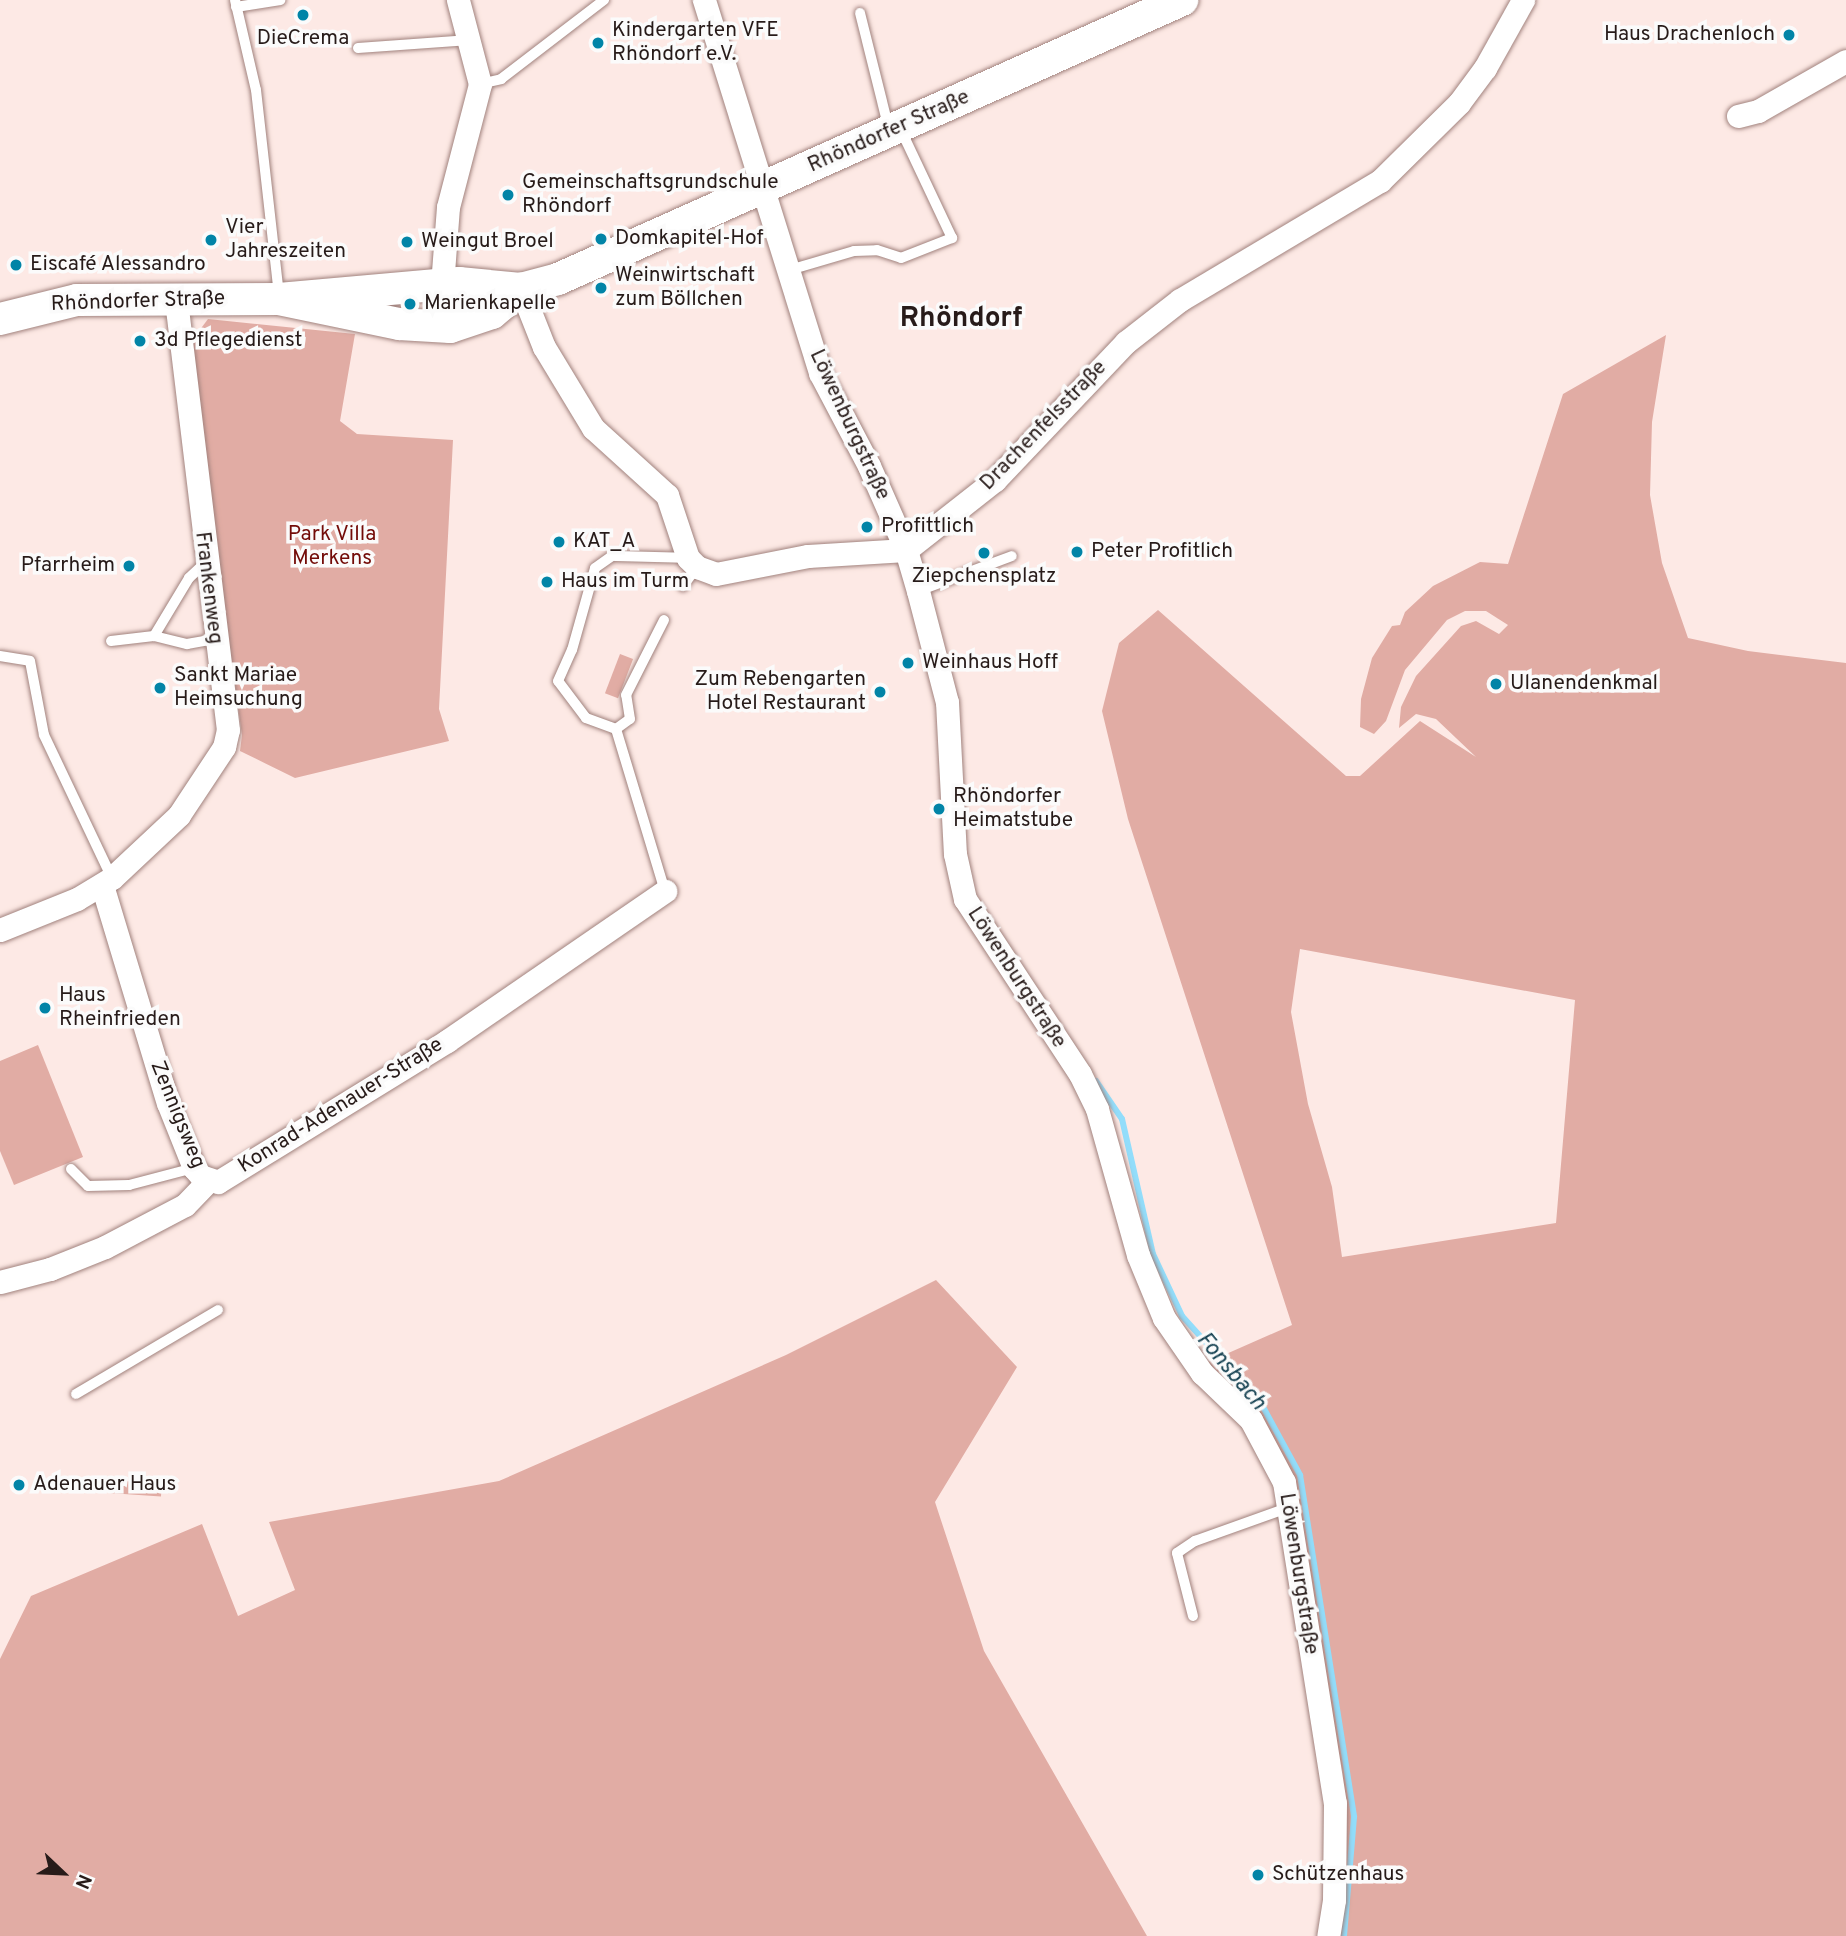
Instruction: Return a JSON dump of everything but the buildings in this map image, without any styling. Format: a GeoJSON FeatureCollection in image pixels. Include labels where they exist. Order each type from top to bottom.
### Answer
{"type":"FeatureCollection","features":[{"type":"Feature","properties":{"kind":"main road","name":"Rhöndorfer Straße"},"geometry":{"type":"LineString","coordinates":[[0,319],[77,300],[279,299],[451,284],[521,289],[558,279],[1182,0]]}},
{"type":"Feature","properties":{"kind":"main road"},"geometry":{"type":"LineString","coordinates":[[451,284],[475,301],[476,310],[467,321]]}},
{"type":"Feature","properties":{"kind":"main road","name":"Rhöndorfer Straße"},"geometry":{"type":"LineString","coordinates":[[279,299],[434,329],[492,313],[521,289]]}},
{"type":"Feature","properties":{"kind":"street"},"geometry":{"type":"LineString","coordinates":[[451,284],[448,207],[480,84],[458,0]]}},
{"type":"Feature","properties":{"kind":"street","name":"Löwenburgstraße"},"geometry":{"type":"LineString","coordinates":[[704,0],[760,190],[820,373],[906,550],[918,591],[947,702],[955,855],[965,899],[1080,1074],[1097,1109],[1138,1255],[1164,1318],[1202,1373],[1251,1420],[1284,1482],[1335,1803],[1334,1900],[1328,1936]]}},
{"type":"Feature","properties":{"kind":"street","name":"Drachenfelsstraße"},"geometry":{"type":"LineString","coordinates":[[906,550],[995,480],[1126,342],[1181,300],[1380,181],[1459,103],[1523,0]]}},
{"type":"Feature","properties":{"kind":"street"},"geometry":{"type":"LineString","coordinates":[[1738,116],[1758,111],[1846,61]]}},
{"type":"Feature","properties":{"kind":"street"},"geometry":{"type":"LineString","coordinates":[[521,289],[544,347],[593,428],[667,495],[692,563],[716,574],[808,556],[906,550]]}},
{"type":"Feature","properties":{"kind":"street","name":"Frankenweg"},"geometry":{"type":"LineString","coordinates":[[0,930],[107,882],[179,815],[224,747],[228,730],[205,563],[176,298]]}},
{"type":"Feature","properties":{"kind":"street","name":"Zennigsweg"},"geometry":{"type":"LineString","coordinates":[[107,882],[145,1034],[201,1174]]}},
{"type":"Feature","properties":{"kind":"street","name":"Konrad-Adenauer-Straße"},"geometry":{"type":"LineString","coordinates":[[0,1282],[50,1269],[105,1247],[185,1205],[201,1174],[229,1176],[447,1041],[665,891]]}},
{"type":"Feature","properties":{"kind":"lane"},"geometry":{"type":"LineString","coordinates":[[279,299],[256,90],[235,3],[280,0]]}},
{"type":"Feature","properties":{"kind":"lane"},"geometry":{"type":"LineString","coordinates":[[480,84],[501,79],[604,1]]}},
{"type":"Feature","properties":{"kind":"lane"},"geometry":{"type":"LineString","coordinates":[[786,271],[854,251],[877,250],[901,258],[952,238],[895,129],[860,13]]}},
{"type":"Feature","properties":{"kind":"lane"},"geometry":{"type":"LineString","coordinates":[[358,48],[470,40]]}},
{"type":"Feature","properties":{"kind":"lane"},"geometry":{"type":"LineString","coordinates":[[616,729],[586,718],[558,681],[572,649],[595,568],[612,556],[692,563],[683,586]]}},
{"type":"Feature","properties":{"kind":"lane"},"geometry":{"type":"LineString","coordinates":[[918,591],[1012,556]]}},
{"type":"Feature","properties":{"kind":"lane"},"geometry":{"type":"LineString","coordinates":[[154,636],[189,578],[205,563]]}},
{"type":"Feature","properties":{"kind":"lane"},"geometry":{"type":"LineString","coordinates":[[616,729],[630,719],[626,695],[664,620]]}},
{"type":"Feature","properties":{"kind":"lane"},"geometry":{"type":"LineString","coordinates":[[111,641],[154,636],[187,644],[215,639]]}},
{"type":"Feature","properties":{"kind":"lane"},"geometry":{"type":"LineString","coordinates":[[0,656],[30,661],[44,734],[107,882]]}},
{"type":"Feature","properties":{"kind":"lane"},"geometry":{"type":"LineString","coordinates":[[616,729],[665,891]]}},
{"type":"Feature","properties":{"kind":"lane"},"geometry":{"type":"LineString","coordinates":[[71,1169],[88,1186],[129,1185],[201,1174]]}},
{"type":"Feature","properties":{"kind":"lane"},"geometry":{"type":"LineString","coordinates":[[76,1394],[218,1310]]}},
{"type":"Feature","properties":{"kind":"lane"},"geometry":{"type":"LineString","coordinates":[[1194,1616],[1177,1553],[1195,1541],[1290,1507]]}},
{"type":"Feature","properties":{"kind":"green space","name":"Park Villa Merkens"},"geometry":{"type":"Polygon","coordinates":[[[208,319],[355,334],[340,421],[357,434],[453,440],[439,709],[449,741],[295,778],[240,751],[242,735],[187,347],[208,319]]]}},
{"type":"Feature","properties":{"kind":"green space"},"geometry":{"type":"Polygon","coordinates":[[[1666,335],[1652,422],[1650,495],[1662,563],[1688,638],[1748,651],[1846,663],[1846,1936],[1340,1936],[1347,1900],[1343,1773],[1325,1687],[1312,1580],[1291,1479],[1254,1409],[1208,1362],[1292,1325],[1128,819],[1102,711],[1119,643],[1158,610],[1346,776],[1360,776],[1420,721],[1476,757],[1436,719],[1416,714],[1399,728],[1401,707],[1416,676],[1461,626],[1476,621],[1499,634],[1508,625],[1486,611],[1465,611],[1447,620],[1405,670],[1386,721],[1374,734],[1360,727],[1361,699],[1372,658],[1392,626],[1400,625],[1405,612],[1433,586],[1480,562],[1508,564],[1563,394],[1666,335]],[[1300,949],[1291,1012],[1308,1104],[1332,1187],[1342,1257],[1556,1223],[1575,1000],[1300,949]]]}},
{"type":"Feature","properties":{"kind":"green space"},"geometry":{"type":"Polygon","coordinates":[[[620,654],[633,659],[618,698],[605,693],[620,654]]]}},
{"type":"Feature","properties":{"kind":"green space"},"geometry":{"type":"Polygon","coordinates":[[[38,1045],[83,1157],[14,1185],[0,1151],[0,1061],[38,1045]]]}},
{"type":"Feature","properties":{"kind":"green space"},"geometry":{"type":"Polygon","coordinates":[[[936,1280],[1017,1367],[935,1502],[984,1651],[1147,1936],[0,1936],[0,1659],[31,1596],[202,1524],[238,1616],[295,1590],[269,1522],[499,1481],[786,1355],[936,1280]]]}},
{"type":"Feature","properties":{"kind":"green space"},"geometry":{"type":"Polygon","coordinates":[[[110,1480],[162,1484],[161,1497],[109,1493],[110,1480]]]}},
{"type":"Feature","properties":{"kind":"waterway","name":"Fonsbach"},"geometry":{"type":"LineString","coordinates":[[1096,1081],[1122,1119],[1153,1254],[1182,1316],[1262,1405],[1300,1475],[1354,1817],[1344,1936]]}},
{"type":"Feature","properties":{"kind":"place","name":"DieCrema"},"geometry":{"type":"Point","coordinates":[303,15]}},
{"type":"Feature","properties":{"kind":"place","name":"Haus Drachenloch"},"geometry":{"type":"Point","coordinates":[1789,35]}},
{"type":"Feature","properties":{"kind":"place","name":"Kindergarten VFE Rhöndorf e.V."},"geometry":{"type":"Point","coordinates":[598,43]}},
{"type":"Feature","properties":{"kind":"place","name":"Gemeinschaftsgrundschule Rhöndorf"},"geometry":{"type":"Point","coordinates":[508,195]}},
{"type":"Feature","properties":{"kind":"place","name":"Domkapitel-Hof"},"geometry":{"type":"Point","coordinates":[601,239]}},
{"type":"Feature","properties":{"kind":"place","name":"Vier Jahreszeiten"},"geometry":{"type":"Point","coordinates":[211,240]}},
{"type":"Feature","properties":{"kind":"place","name":"Weingut Broel"},"geometry":{"type":"Point","coordinates":[407,242]}},
{"type":"Feature","properties":{"kind":"place","name":"Eiscafé Alessandro"},"geometry":{"type":"Point","coordinates":[16,265]}},
{"type":"Feature","properties":{"kind":"place","name":"Weinwirtschaft zum Böllchen"},"geometry":{"type":"Point","coordinates":[601,288]}},
{"type":"Feature","properties":{"kind":"place","name":"Marienkapelle"},"geometry":{"type":"Point","coordinates":[410,304]}},
{"type":"Feature","properties":{"kind":"place","name":"3d Pflegedienst"},"geometry":{"type":"Point","coordinates":[140,341]}},
{"type":"Feature","properties":{"kind":"place","name":"Profittlich"},"geometry":{"type":"Point","coordinates":[867,527]}},
{"type":"Feature","properties":{"kind":"place","name":"KAT_A"},"geometry":{"type":"Point","coordinates":[559,542]}},
{"type":"Feature","properties":{"kind":"place","name":"Peter Profitlich"},"geometry":{"type":"Point","coordinates":[1077,552]}},
{"type":"Feature","properties":{"kind":"place","name":"Ziepchensplatz"},"geometry":{"type":"Point","coordinates":[984,553]}},
{"type":"Feature","properties":{"kind":"place","name":"Pfarrheim"},"geometry":{"type":"Point","coordinates":[129,566]}},
{"type":"Feature","properties":{"kind":"place","name":"Haus im Turm"},"geometry":{"type":"Point","coordinates":[547,582]}},
{"type":"Feature","properties":{"kind":"place","name":"Weinhaus Hoff"},"geometry":{"type":"Point","coordinates":[908,663]}},
{"type":"Feature","properties":{"kind":"place","name":"Ulanendenkmal"},"geometry":{"type":"Point","coordinates":[1496,684]}},
{"type":"Feature","properties":{"kind":"place","name":"Sankt Mariae Heimsuchung"},"geometry":{"type":"Point","coordinates":[160,688]}},
{"type":"Feature","properties":{"kind":"place","name":"Zum Rebengarten Hotel Restaurant"},"geometry":{"type":"Point","coordinates":[880,692]}},
{"type":"Feature","properties":{"kind":"place","name":"Rhöndorfer Heimatstube"},"geometry":{"type":"Point","coordinates":[939,809]}},
{"type":"Feature","properties":{"kind":"place","name":"Haus Rheinfrieden"},"geometry":{"type":"Point","coordinates":[45,1008]}},
{"type":"Feature","properties":{"kind":"place","name":"Adenauer Haus"},"geometry":{"type":"Point","coordinates":[19,1485]}},
{"type":"Feature","properties":{"kind":"place","name":"Schützenhaus"},"geometry":{"type":"Point","coordinates":[1258,1875]}},
{"type":"Feature","properties":{"kind":"district","name":"Rhöndorf"},"geometry":{"type":"Point","coordinates":[961,319]}}]}
